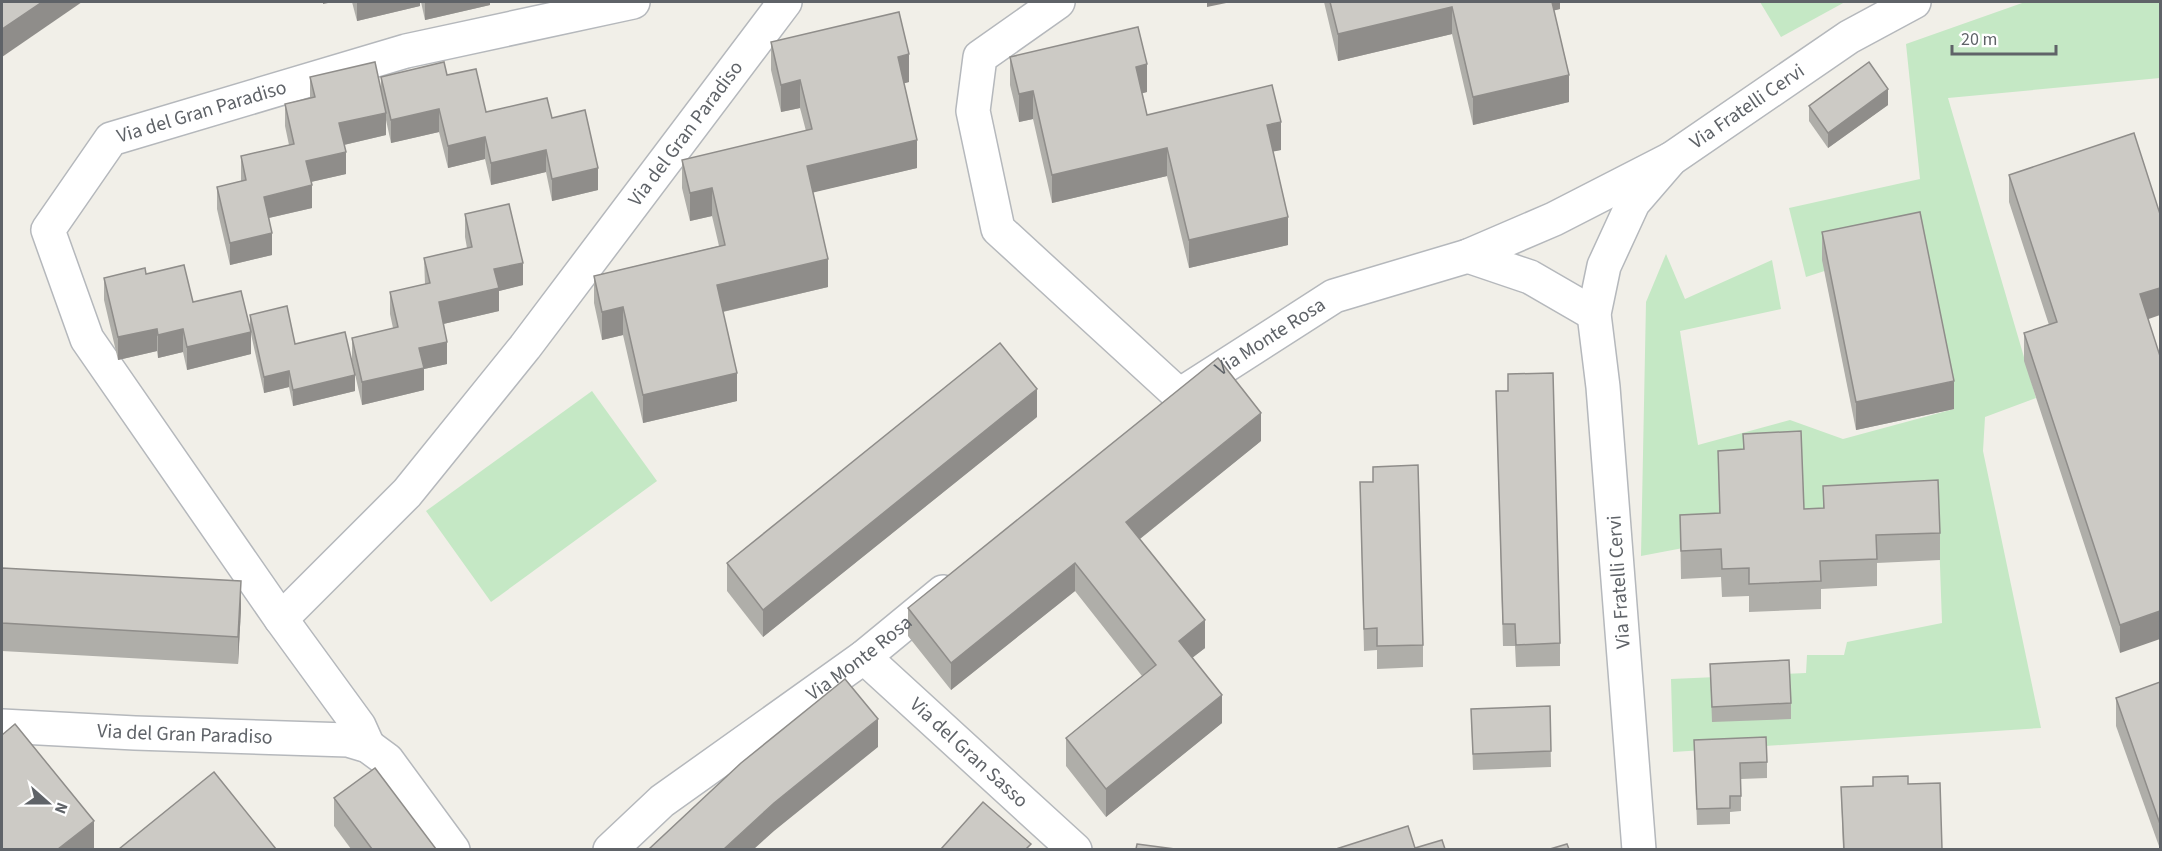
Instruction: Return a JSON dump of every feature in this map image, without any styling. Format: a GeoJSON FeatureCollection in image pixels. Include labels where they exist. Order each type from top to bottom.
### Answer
{"type":"FeatureCollection","features":[{"type":"Feature","properties":{"kind":"street","name":"Via del Gran Paradiso"},"geometry":{"type":"LineString","coordinates":[[368,746],[359,726],[281,620],[87,339],[48,230],[111,139],[406,51],[633,2]]}},
{"type":"Feature","properties":{"kind":"street","name":"Via del Gran Paradiso"},"geometry":{"type":"LineString","coordinates":[[281,620],[407,493],[525,347],[785,2]]}},
{"type":"Feature","properties":{"kind":"street"},"geometry":{"type":"LineString","coordinates":[[1058,2],[980,57],[973,111],[998,229],[1179,395]]}},
{"type":"Feature","properties":{"kind":"street","name":"Via Fratelli Cervi"},"geometry":{"type":"LineString","coordinates":[[1639,849],[1605,410],[1594,314],[1604,266],[1634,203],[1671,159],[1849,37],[1914,2]]}},
{"type":"Feature","properties":{"kind":"street","name":"Via Monte Rosa"},"geometry":{"type":"LineString","coordinates":[[1153,417],[1179,395],[1334,296],[1468,256],[1554,219],[1671,159]]}},
{"type":"Feature","properties":{"kind":"street"},"geometry":{"type":"LineString","coordinates":[[1468,256],[1530,277],[1594,314]]}},
{"type":"Feature","properties":{"kind":"street","name":"Via Monte Rosa"},"geometry":{"type":"LineString","coordinates":[[610,849],[662,801],[864,657],[965,574]]}},
{"type":"Feature","properties":{"kind":"street","name":"Via del Gran Sasso"},"geometry":{"type":"LineString","coordinates":[[864,657],[1075,849]]}},
{"type":"Feature","properties":{"kind":"street","name":"Via del Gran Paradiso"},"geometry":{"type":"LineString","coordinates":[[2,726],[135,734],[348,740],[368,746],[387,760],[453,849]]}},
{"type":"Feature","properties":{"kind":"green space"},"geometry":{"type":"Polygon","coordinates":[[[1760,2],[1845,2],[1781,37],[1760,2]]]}},
{"type":"Feature","properties":{"kind":"green space"},"geometry":{"type":"Polygon","coordinates":[[[2025,2],[2160,2],[2160,78],[1948,98],[2036,398],[1985,417],[1983,451],[2041,728],[1673,752],[1671,679],[1806,673],[1807,655],[1844,655],[1847,642],[1942,623],[1938,509],[1824,536],[1718,479],[1720,541],[1641,556],[1646,302],[1666,254],[1685,299],[1772,260],[1781,309],[1680,331],[1698,445],[1790,420],[1843,439],[1954,409],[1920,240],[1806,277],[1789,208],[1920,179],[1906,44],[2025,2]]]}},
{"type":"Feature","properties":{"kind":"green space"},"geometry":{"type":"Polygon","coordinates":[[[592,391],[657,481],[491,602],[426,511],[592,391]]]}},
{"type":"Feature","properties":{"kind":"building"},"geometry":{"type":"Polygon","coordinates":[[[2,2],[42,2],[2,29],[2,2]]]}},
{"type":"Feature","properties":{"kind":"building"},"geometry":{"type":"Polygon","coordinates":[[[1330,2],[1552,2],[1569,75],[1473,97],[1452,7],[1338,34],[1330,2]]]}},
{"type":"Feature","properties":{"kind":"building"},"geometry":{"type":"Polygon","coordinates":[[[899,12],[909,54],[898,57],[917,140],[807,166],[828,259],[717,285],[737,373],[643,395],[623,307],[602,312],[594,276],[725,245],[712,188],[690,193],[682,160],[812,129],[800,80],[781,85],[771,42],[899,12]]]}},
{"type":"Feature","properties":{"kind":"building"},"geometry":{"type":"Polygon","coordinates":[[[1138,27],[1147,64],[1136,67],[1147,115],[1272,85],[1281,122],[1267,125],[1288,217],[1189,240],[1167,148],[1052,175],[1033,91],[1019,94],[1010,57],[1138,27]]]}},
{"type":"Feature","properties":{"kind":"building"},"geometry":{"type":"Polygon","coordinates":[[[375,62],[386,113],[339,123],[346,152],[306,161],[312,185],[264,197],[272,233],[230,243],[217,187],[246,180],[241,156],[294,144],[285,104],[315,97],[310,77],[375,62]]]}},
{"type":"Feature","properties":{"kind":"building"},"geometry":{"type":"Polygon","coordinates":[[[444,62],[447,75],[476,69],[486,112],[547,98],[552,118],[585,110],[598,168],[552,179],[546,150],[491,163],[485,137],[448,146],[439,109],[391,120],[381,77],[444,62]]]}},
{"type":"Feature","properties":{"kind":"building"},"geometry":{"type":"Polygon","coordinates":[[[1869,62],[1888,89],[1828,133],[1809,106],[1869,62]]]}},
{"type":"Feature","properties":{"kind":"building"},"geometry":{"type":"Polygon","coordinates":[[[2134,133],[2160,214],[2160,288],[2140,294],[2160,356],[2160,611],[2120,625],[2024,333],[2057,322],[2009,175],[2134,133]]]}},
{"type":"Feature","properties":{"kind":"building"},"geometry":{"type":"Polygon","coordinates":[[[509,204],[523,263],[494,269],[499,288],[439,302],[447,342],[419,348],[424,368],[362,382],[352,338],[398,327],[390,292],[430,283],[424,258],[472,247],[465,214],[509,204]]]}},
{"type":"Feature","properties":{"kind":"building"},"geometry":{"type":"Polygon","coordinates":[[[1920,212],[1954,381],[1856,402],[1822,232],[1920,212]]]}},
{"type":"Feature","properties":{"kind":"building"},"geometry":{"type":"Polygon","coordinates":[[[184,265],[193,302],[241,291],[251,332],[187,347],[183,329],[158,335],[157,329],[118,337],[104,278],[145,268],[146,274],[184,265]]]}},
{"type":"Feature","properties":{"kind":"building"},"geometry":{"type":"Polygon","coordinates":[[[287,306],[295,344],[345,332],[355,375],[293,390],[289,371],[264,377],[250,315],[287,306]]]}},
{"type":"Feature","properties":{"kind":"building"},"geometry":{"type":"Polygon","coordinates":[[[1000,343],[1037,389],[763,610],[727,563],[1000,343]]]}},
{"type":"Feature","properties":{"kind":"building"},"geometry":{"type":"Polygon","coordinates":[[[1218,358],[1261,413],[1126,522],[1205,620],[1179,641],[1222,695],[1106,789],[1066,738],[1156,665],[1075,563],[951,663],[908,608],[1218,358]]]}},
{"type":"Feature","properties":{"kind":"building"},"geometry":{"type":"Polygon","coordinates":[[[1553,373],[1560,643],[1516,645],[1515,624],[1503,624],[1496,391],[1508,391],[1508,374],[1553,373]]]}},
{"type":"Feature","properties":{"kind":"building"},"geometry":{"type":"Polygon","coordinates":[[[1801,431],[1804,509],[1824,508],[1823,486],[1938,480],[1940,533],[1876,535],[1877,559],[1820,561],[1821,581],[1749,584],[1749,568],[1722,569],[1721,549],[1681,551],[1680,515],[1720,513],[1718,451],[1744,449],[1743,434],[1801,431]]]}},
{"type":"Feature","properties":{"kind":"building"},"geometry":{"type":"Polygon","coordinates":[[[1418,465],[1423,645],[1377,646],[1377,628],[1364,629],[1360,482],[1373,482],[1373,467],[1418,465]]]}},
{"type":"Feature","properties":{"kind":"building"},"geometry":{"type":"Polygon","coordinates":[[[2,568],[241,581],[238,637],[2,623],[2,568]]]}},
{"type":"Feature","properties":{"kind":"building"},"geometry":{"type":"Polygon","coordinates":[[[1789,660],[1791,703],[1712,707],[1710,664],[1789,660]]]}},
{"type":"Feature","properties":{"kind":"building"},"geometry":{"type":"Polygon","coordinates":[[[845,679],[878,719],[774,803],[724,849],[649,849],[741,763],[845,679]]]}},
{"type":"Feature","properties":{"kind":"building"},"geometry":{"type":"Polygon","coordinates":[[[2160,682],[2160,824],[2116,698],[2160,682]]]}},
{"type":"Feature","properties":{"kind":"building"},"geometry":{"type":"Polygon","coordinates":[[[1550,706],[1551,751],[1473,754],[1471,709],[1550,706]]]}},
{"type":"Feature","properties":{"kind":"building"},"geometry":{"type":"Polygon","coordinates":[[[15,724],[94,821],[58,849],[2,849],[2,735],[15,724]]]}},
{"type":"Feature","properties":{"kind":"building"},"geometry":{"type":"Polygon","coordinates":[[[1766,737],[1767,762],[1740,763],[1741,796],[1730,796],[1730,808],[1697,809],[1694,740],[1766,737]]]}},
{"type":"Feature","properties":{"kind":"building"},"geometry":{"type":"Polygon","coordinates":[[[375,768],[436,849],[372,849],[334,798],[375,768]]]}},
{"type":"Feature","properties":{"kind":"building"},"geometry":{"type":"Polygon","coordinates":[[[214,772],[276,849],[119,849],[214,772]]]}},
{"type":"Feature","properties":{"kind":"building"},"geometry":{"type":"Polygon","coordinates":[[[1908,776],[1908,784],[1940,783],[1942,849],[1844,849],[1841,787],[1873,786],[1873,777],[1908,776]]]}},
{"type":"Feature","properties":{"kind":"building"},"geometry":{"type":"Polygon","coordinates":[[[983,802],[1031,844],[1026,849],[941,849],[983,802]]]}},
{"type":"Feature","properties":{"kind":"building"},"geometry":{"type":"Polygon","coordinates":[[[1408,826],[1415,848],[1442,840],[1445,849],[1336,849],[1408,826]]]}},
{"type":"Feature","properties":{"kind":"building"},"geometry":{"type":"Polygon","coordinates":[[[1137,844],[1175,849],[1136,849],[1137,844]]]}},
{"type":"Feature","properties":{"kind":"building"},"geometry":{"type":"Polygon","coordinates":[[[1567,844],[1569,849],[1550,849],[1567,844]]]}}]}
